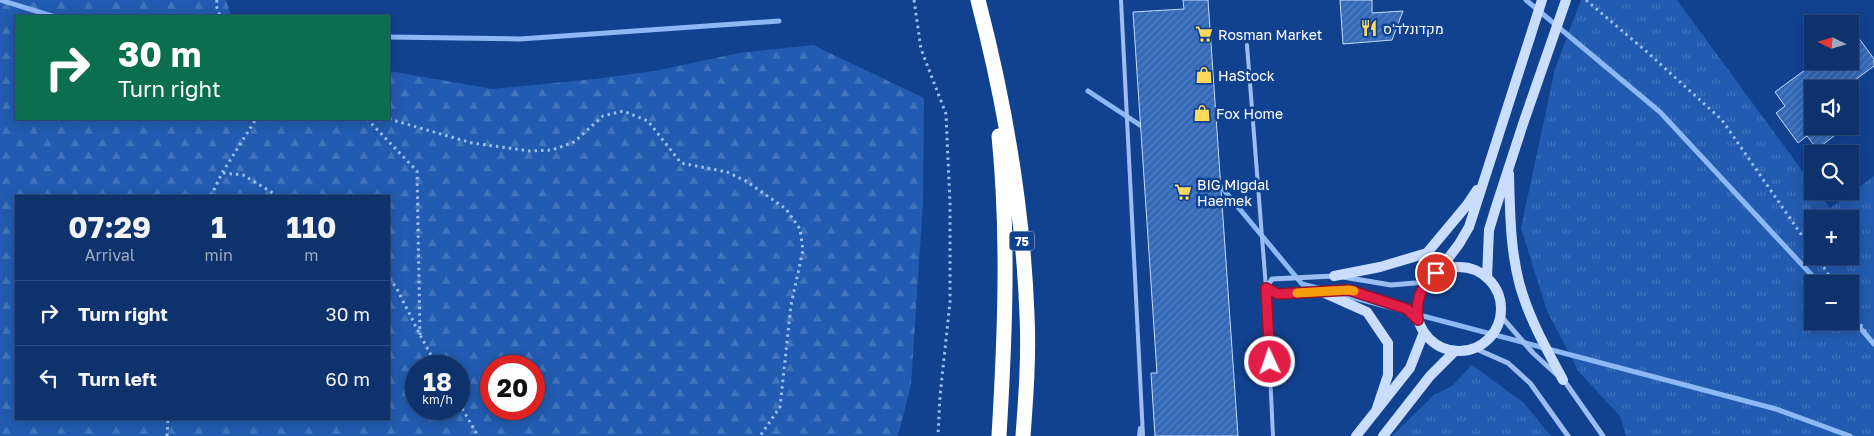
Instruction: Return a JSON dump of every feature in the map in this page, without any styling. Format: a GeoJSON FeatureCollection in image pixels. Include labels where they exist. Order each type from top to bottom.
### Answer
{"type":"FeatureCollection","features":[{"type":"Feature","properties":{"kind":"highway","name":"75"},"geometry":{"type":"LineString","coordinates":[[978,0],[990,48],[1011,154],[1022,232],[1027,316],[1024,436]]}},
{"type":"Feature","properties":{"kind":"highway","name":"75"},"geometry":{"type":"LineString","coordinates":[[990,48],[1003,178],[1006,274],[999,436]]}},
{"type":"Feature","properties":{"kind":"main road"},"geometry":{"type":"LineString","coordinates":[[1436,273],[1449,268],[1463,267],[1476,270],[1487,278],[1497,292],[1500,303],[1500,315],[1494,332],[1485,342],[1474,348],[1456,351],[1435,344],[1424,332],[1418,320],[1418,300],[1426,282],[1436,273],[1459,244],[1469,227],[1542,0]]}},
{"type":"Feature","properties":{"kind":"main road"},"geometry":{"type":"LineString","coordinates":[[1487,278],[1490,230],[1508,168],[1566,0]]}},
{"type":"Feature","properties":{"kind":"main road"},"geometry":{"type":"LineString","coordinates":[[1508,168],[1512,231],[1519,281],[1537,333],[1564,380]]}},
{"type":"Feature","properties":{"kind":"main road"},"geometry":{"type":"LineString","coordinates":[[1334,276],[1380,268],[1427,253],[1467,205],[1486,177]]}},
{"type":"Feature","properties":{"kind":"main road"},"geometry":{"type":"LineString","coordinates":[[1320,291],[1367,312],[1388,343],[1388,375],[1376,411]]}},
{"type":"Feature","properties":{"kind":"main road"},"geometry":{"type":"LineString","coordinates":[[1356,436],[1410,368],[1424,332]]}},
{"type":"Feature","properties":{"kind":"main road"},"geometry":{"type":"LineString","coordinates":[[1383,436],[1430,376],[1456,351]]}},
{"type":"Feature","properties":{"kind":"street"},"geometry":{"type":"LineString","coordinates":[[1418,320],[1407,309],[1349,290],[1278,294],[1266,288],[1272,279],[1334,276],[1391,285],[1426,282]]}},
{"type":"Feature","properties":{"kind":"street"},"geometry":{"type":"LineString","coordinates":[[1500,315],[1532,354],[1564,380],[1603,436]]}},
{"type":"Feature","properties":{"kind":"street"},"geometry":{"type":"LineString","coordinates":[[1474,348],[1508,363],[1530,383],[1568,436]]}},
{"type":"Feature","properties":{"kind":"lane"},"geometry":{"type":"LineString","coordinates":[[1121,0],[1141,436]]}},
{"type":"Feature","properties":{"kind":"lane"},"geometry":{"type":"LineString","coordinates":[[1247,45],[1266,288],[1274,436]]}},
{"type":"Feature","properties":{"kind":"path"},"geometry":{"type":"LineString","coordinates":[[217,0],[216,5],[220,15]]}},
{"type":"Feature","properties":{"kind":"path"},"geometry":{"type":"LineString","coordinates":[[914,0],[921,49],[946,114],[950,204],[950,302],[940,396],[938,436]]}},
{"type":"Feature","properties":{"kind":"path"},"geometry":{"type":"LineString","coordinates":[[1586,0],[1722,120],[1804,238]]}},
{"type":"Feature","properties":{"kind":"path"},"geometry":{"type":"LineString","coordinates":[[390,119],[472,143],[530,151],[552,150],[574,142],[603,116],[623,111],[648,121],[681,163],[727,172],[746,181],[786,209],[800,228],[803,250],[790,305],[780,407],[760,436]]}},
{"type":"Feature","properties":{"kind":"path"},"geometry":{"type":"LineString","coordinates":[[211,195],[222,173],[255,120]]}},
{"type":"Feature","properties":{"kind":"path"},"geometry":{"type":"LineString","coordinates":[[368,120],[417,171],[420,335]]}},
{"type":"Feature","properties":{"kind":"path"},"geometry":{"type":"LineString","coordinates":[[222,173],[243,175],[276,195]]}},
{"type":"Feature","properties":{"kind":"path"},"geometry":{"type":"LineString","coordinates":[[390,280],[396,287],[431,355]]}},
{"type":"Feature","properties":{"kind":"path"},"geometry":{"type":"LineString","coordinates":[[1859,322],[1874,345]]}},
{"type":"Feature","properties":{"kind":"path"},"geometry":{"type":"LineString","coordinates":[[167,436],[168,420]]}},
{"type":"Feature","properties":{"kind":"path"},"geometry":{"type":"LineString","coordinates":[[469,420],[478,436]]}},
{"type":"Feature","properties":{"kind":"green space"},"geometry":{"type":"Polygon","coordinates":[[[0,0],[226,0],[231,15],[15,15],[15,120],[390,120],[390,71],[493,89],[655,71],[739,53],[813,45],[924,98],[923,203],[911,385],[898,436],[0,436],[0,0]]]}},
{"type":"Feature","properties":{"kind":"green space"},"geometry":{"type":"Polygon","coordinates":[[[1581,0],[1677,0],[1804,173],[1804,200],[1824,200],[1830,208],[1841,200],[1859,200],[1859,187],[1874,176],[1874,436],[1626,436],[1620,416],[1579,372],[1547,311],[1521,228],[1555,69],[1581,0]]]}},
{"type":"Feature","properties":{"kind":"green space"},"geometry":{"type":"Polygon","coordinates":[[[1472,365],[1524,403],[1551,436],[1392,436],[1434,395],[1452,386],[1472,365]]]}},
{"type":"Feature","properties":{"kind":"building","name":"BIG Migdal Haemek"},"geometry":{"type":"Polygon","coordinates":[[[1183,0],[1208,0],[1238,436],[1155,436],[1151,373],[1157,373],[1133,12],[1184,9],[1183,0]]]}},
{"type":"Feature","properties":{"kind":"building","name":"מקדונלד'ס"},"geometry":{"type":"Polygon","coordinates":[[[1340,0],[1372,0],[1372,13],[1403,11],[1392,40],[1343,44],[1340,0]]]}},
{"type":"Feature","properties":{"kind":"building"},"geometry":{"type":"Polygon","coordinates":[[[1859,38],[1874,59],[1874,66],[1855,80],[1804,80],[1804,135],[1835,135],[1822,145],[1814,145],[1807,136],[1798,143],[1776,113],[1785,106],[1775,92],[1805,70],[1859,70],[1859,38]]]}},
{"type":"Feature","properties":{"kind":"waterway"},"geometry":{"type":"LineString","coordinates":[[0,0],[49,15]]}},
{"type":"Feature","properties":{"kind":"waterway"},"geometry":{"type":"LineString","coordinates":[[1526,0],[1660,112],[1812,275]]}},
{"type":"Feature","properties":{"kind":"waterway"},"geometry":{"type":"LineString","coordinates":[[390,37],[520,39],[779,21]]}},
{"type":"Feature","properties":{"kind":"waterway"},"geometry":{"type":"LineString","coordinates":[[1088,91],[1146,129]]}},
{"type":"Feature","properties":{"kind":"waterway"},"geometry":{"type":"LineString","coordinates":[[1218,183],[1302,284],[1321,289]]}},
{"type":"Feature","properties":{"kind":"waterway"},"geometry":{"type":"LineString","coordinates":[[1332,292],[1776,409],[1850,436]]}},
{"type":"Feature","properties":{"kind":"waterway"},"geometry":{"type":"LineString","coordinates":[[1859,326],[1874,344]]}},
{"type":"Feature","properties":{"kind":"slow traffic"},"geometry":{"type":"LineString","coordinates":[[1297,293],[1354,291]]}},
{"type":"Feature","properties":{"kind":"place","name":"מקדונלד'ס"},"geometry":{"type":"Point","coordinates":[1369,28]}},
{"type":"Feature","properties":{"kind":"place","name":"Rosman Market"},"geometry":{"type":"Point","coordinates":[1204,34]}},
{"type":"Feature","properties":{"kind":"place","name":"HaStock"},"geometry":{"type":"Point","coordinates":[1204,75]}},
{"type":"Feature","properties":{"kind":"place","name":"Fox Home"},"geometry":{"type":"Point","coordinates":[1202,113]}},
{"type":"Feature","properties":{"kind":"place","name":"BIG Migdal Haemek"},"geometry":{"type":"Point","coordinates":[1183,192]}},
{"type":"Feature","properties":{"kind":"route"},"geometry":{"type":"LineString","coordinates":[[1270,362],[1266,288],[1278,294],[1349,290],[1407,309],[1418,320],[1417,306],[1420,293],[1426,282],[1436,273]]}}]}
